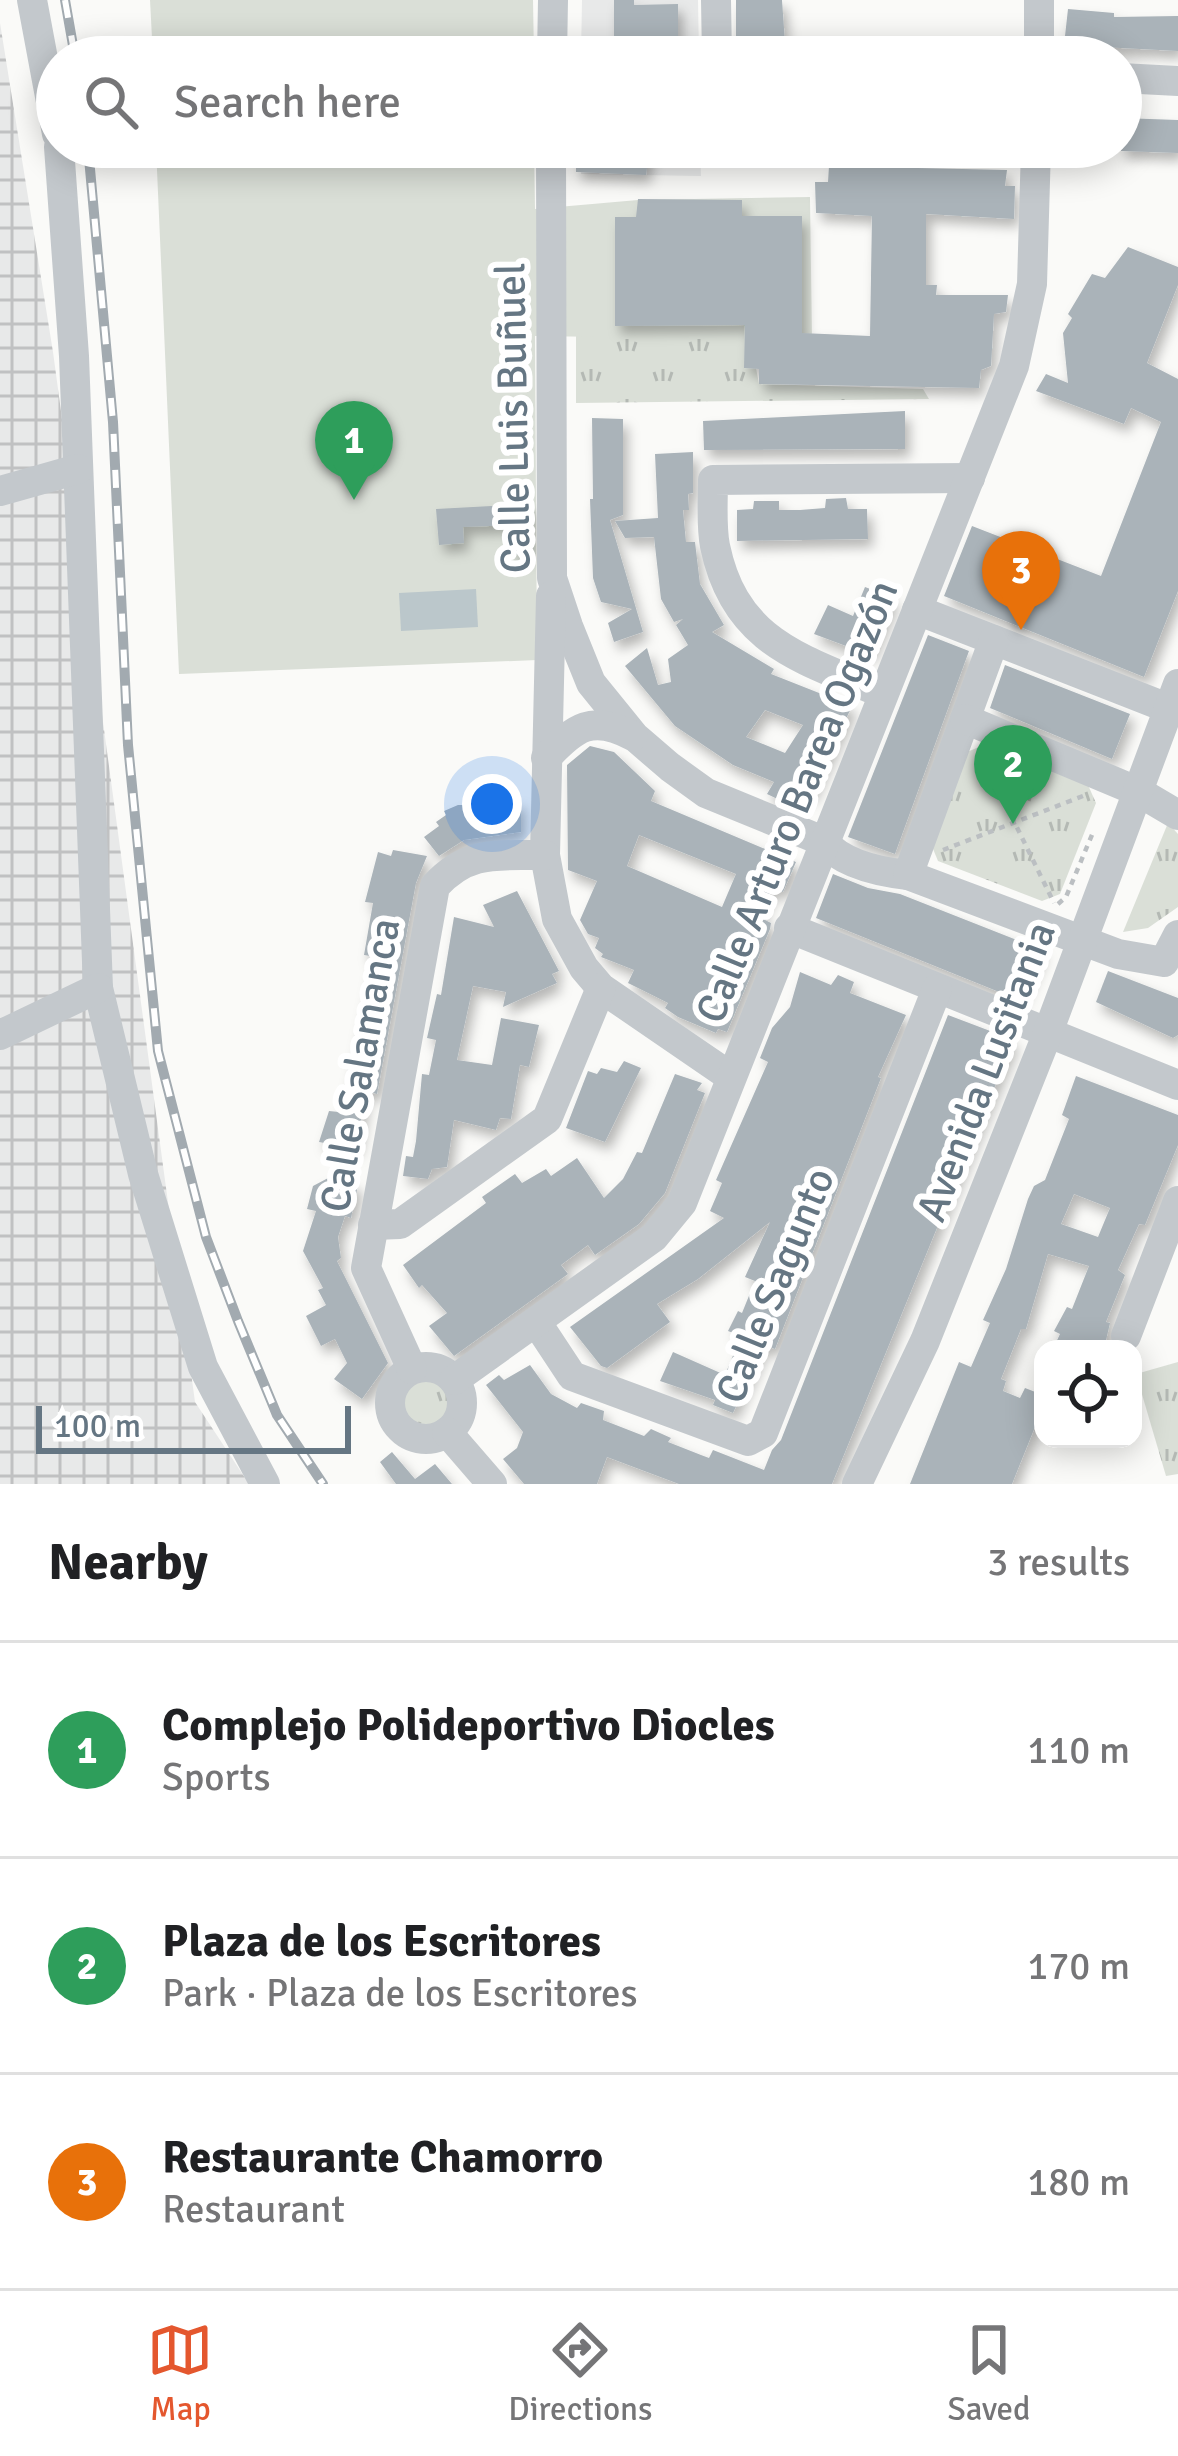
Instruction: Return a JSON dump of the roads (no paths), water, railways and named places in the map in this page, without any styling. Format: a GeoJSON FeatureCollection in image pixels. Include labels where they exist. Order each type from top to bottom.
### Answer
{"type":"FeatureCollection","features":[{"type":"Feature","properties":{"kind":"street"},"geometry":{"type":"LineString","coordinates":[[32,0],[39,36]]}},
{"type":"Feature","properties":{"kind":"street"},"geometry":{"type":"LineString","coordinates":[[552,36],[553,0]]}},
{"type":"Feature","properties":{"kind":"street"},"geometry":{"type":"LineString","coordinates":[[716,0],[717,36]]}},
{"type":"Feature","properties":{"kind":"street"},"geometry":{"type":"LineString","coordinates":[[1039,0],[1039,36]]}},
{"type":"Feature","properties":{"kind":"street"},"geometry":{"type":"LineString","coordinates":[[1142,79],[1178,81]]}},
{"type":"Feature","properties":{"kind":"street"},"geometry":{"type":"LineString","coordinates":[[60,168],[79,469],[98,988],[143,1174],[203,1367],[265,1484]]}},
{"type":"Feature","properties":{"kind":"street","name":"Calle Luis Buñuel"},"geometry":{"type":"LineString","coordinates":[[551,168],[551,578],[591,683],[634,736],[706,793],[823,841],[836,836],[889,856],[908,875],[1118,954],[1175,959]]}},
{"type":"Feature","properties":{"kind":"street","name":"Calle Arturo Barea Ogazón"},"geometry":{"type":"LineString","coordinates":[[454,1380],[654,1237],[682,1203],[1014,366],[1032,284],[1035,168]]}},
{"type":"Feature","properties":{"kind":"street"},"geometry":{"type":"LineString","coordinates":[[0,491],[79,469]]}},
{"type":"Feature","properties":{"kind":"street"},"geometry":{"type":"LineString","coordinates":[[882,693],[784,651],[735,607],[714,544],[713,480],[970,478]]}},
{"type":"Feature","properties":{"kind":"street"},"geometry":{"type":"LineString","coordinates":[[551,578],[545,855],[557,919],[601,988],[731,1077]]}},
{"type":"Feature","properties":{"kind":"street"},"geometry":{"type":"LineString","coordinates":[[917,610],[1175,701]]}},
{"type":"Feature","properties":{"kind":"street"},"geometry":{"type":"LineString","coordinates":[[908,875],[970,730],[994,640]]}},
{"type":"Feature","properties":{"kind":"street","name":"Avenida Lusitania"},"geometry":{"type":"LineString","coordinates":[[857,1484],[932,1321],[1175,701]]}},
{"type":"Feature","properties":{"kind":"street"},"geometry":{"type":"LineString","coordinates":[[546,758],[570,733],[592,724],[613,725],[634,736]]}},
{"type":"Feature","properties":{"kind":"street"},"geometry":{"type":"LineString","coordinates":[[970,730],[1110,780],[1178,815]]}},
{"type":"Feature","properties":{"kind":"street","name":"Calle Salamanca"},"geometry":{"type":"LineString","coordinates":[[412,1369],[366,1268],[435,886],[472,857],[545,855]]}},
{"type":"Feature","properties":{"kind":"street"},"geometry":{"type":"LineString","coordinates":[[789,928],[1178,1085]]}},
{"type":"Feature","properties":{"kind":"street"},"geometry":{"type":"LineString","coordinates":[[0,1035],[98,988]]}},
{"type":"Feature","properties":{"kind":"street"},"geometry":{"type":"LineString","coordinates":[[373,1225],[400,1224],[547,1119],[601,988]]}},
{"type":"Feature","properties":{"kind":"street","name":"Calle Sagunto"},"geometry":{"type":"LineString","coordinates":[[537,1323],[572,1376],[748,1441],[763,1433],[937,989]]}},
{"type":"Feature","properties":{"kind":"street"},"geometry":{"type":"LineString","coordinates":[[1126,1336],[1172,1237],[1178,1202]]}},
{"type":"Feature","properties":{"kind":"street"},"geometry":{"type":"LineString","coordinates":[[876,1484],[932,1321]]}},
{"type":"Feature","properties":{"kind":"street"},"geometry":{"type":"LineString","coordinates":[[432,1367],[454,1380],[462,1407],[448,1432],[422,1439],[397,1425],[389,1402],[393,1387],[412,1369],[432,1367]]}},
{"type":"Feature","properties":{"kind":"street"},"geometry":{"type":"LineString","coordinates":[[448,1432],[492,1484]]}},
{"type":"Feature","properties":{"kind":"railway"},"geometry":{"type":"LineString","coordinates":[[65,0],[71,36]]}},
{"type":"Feature","properties":{"kind":"railway"},"geometry":{"type":"LineString","coordinates":[[90,168],[113,422],[128,745],[158,1051],[206,1237],[238,1321],[277,1415],[323,1484]]}},
{"type":"Feature","properties":{"kind":"place","name":"Complejo Polideportivo Diocles"},"geometry":{"type":"Point","coordinates":[354,500]}},
{"type":"Feature","properties":{"kind":"place","name":"Restaurante Chamorro"},"geometry":{"type":"Point","coordinates":[1021,630]}},
{"type":"Feature","properties":{"kind":"place","name":"Plaza de los Escritores"},"geometry":{"type":"Point","coordinates":[1013,824]}}]}
